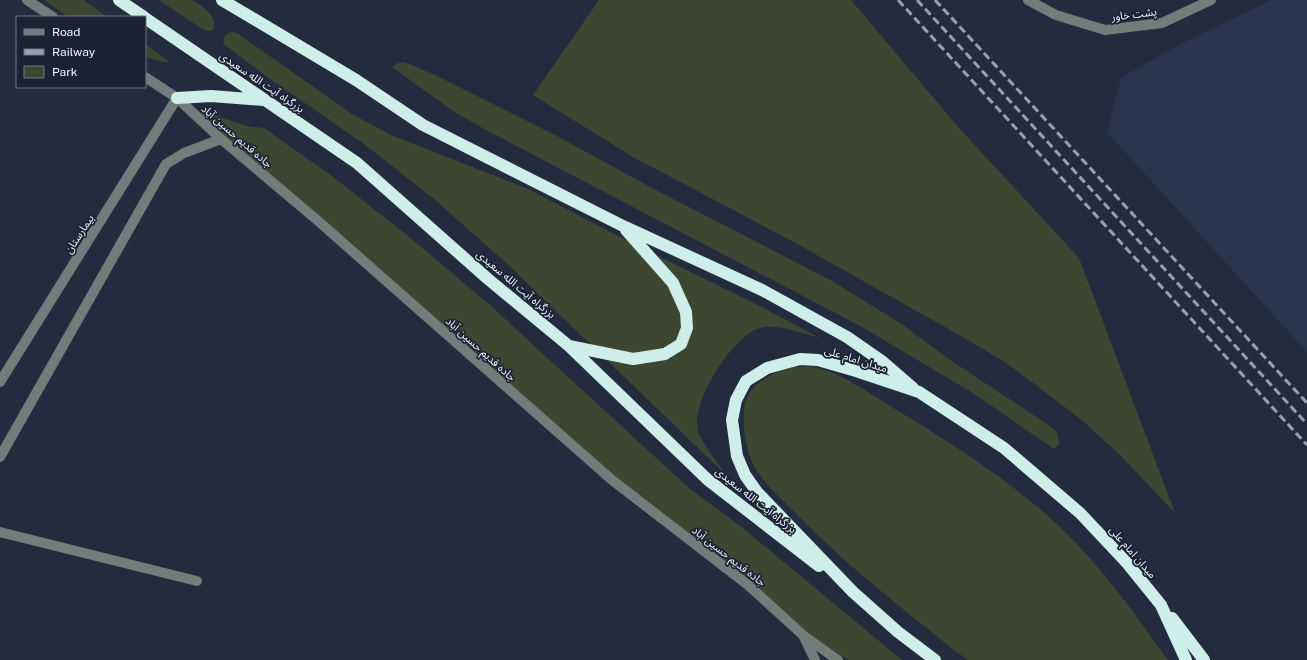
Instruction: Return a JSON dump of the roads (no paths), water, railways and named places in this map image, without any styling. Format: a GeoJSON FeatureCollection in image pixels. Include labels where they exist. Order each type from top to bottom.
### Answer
{"type":"FeatureCollection","features":[{"type":"Feature","properties":{"kind":"highway","name":"بزرگراه آیت الله سعیدی"},"geometry":{"type":"LineString","coordinates":[[119,0],[141,16]]}},
{"type":"Feature","properties":{"kind":"highway"},"geometry":{"type":"LineString","coordinates":[[222,0],[356,80],[424,125],[623,226],[762,290],[834,330],[882,362],[919,392]]}},
{"type":"Feature","properties":{"kind":"highway","name":"بزرگراه آیت الله سعیدی"},"geometry":{"type":"LineString","coordinates":[[146,19],[357,163],[488,279],[569,346],[708,480],[853,592]]}},
{"type":"Feature","properties":{"kind":"highway"},"geometry":{"type":"LineString","coordinates":[[177,98],[211,96],[265,100]]}},
{"type":"Feature","properties":{"kind":"highway"},"geometry":{"type":"LineString","coordinates":[[569,346],[633,359],[666,354],[681,344],[687,328],[686,312],[673,283],[623,226]]}},
{"type":"Feature","properties":{"kind":"highway","name":"میدان امام علی"},"geometry":{"type":"LineString","coordinates":[[935,660],[898,632],[853,592],[757,492],[745,475],[737,456],[732,420],[736,400],[746,381],[767,368],[800,359],[818,360],[838,365],[919,392],[1004,448],[1080,513],[1127,563],[1161,605],[1186,660]]}},
{"type":"Feature","properties":{"kind":"highway"},"geometry":{"type":"LineString","coordinates":[[1161,605],[1204,660]]}},
{"type":"Feature","properties":{"kind":"street"},"geometry":{"type":"LineString","coordinates":[[27,0],[51,16]]}},
{"type":"Feature","properties":{"kind":"street","name":"پشت خاور"},"geometry":{"type":"LineString","coordinates":[[1028,0],[1056,14],[1105,30],[1162,23],[1211,0]]}},
{"type":"Feature","properties":{"kind":"street","name":"جاده قدیم حسین آباد"},"geometry":{"type":"LineString","coordinates":[[146,78],[177,98],[221,139],[317,220],[612,480],[748,585],[804,636],[838,660]]}},
{"type":"Feature","properties":{"kind":"street","name":"بیمارستان"},"geometry":{"type":"LineString","coordinates":[[0,382],[177,98]]}},
{"type":"Feature","properties":{"kind":"street"},"geometry":{"type":"LineString","coordinates":[[0,457],[166,164],[184,153],[221,139]]}},
{"type":"Feature","properties":{"kind":"street"},"geometry":{"type":"LineString","coordinates":[[0,532],[197,581]]}},
{"type":"Feature","properties":{"kind":"street","name":"جاده قدیم حسین آباد"},"geometry":{"type":"LineString","coordinates":[[804,636],[815,660]]}},
{"type":"Feature","properties":{"kind":"railway"},"geometry":{"type":"LineString","coordinates":[[898,0],[1307,445]]}},
{"type":"Feature","properties":{"kind":"railway"},"geometry":{"type":"LineString","coordinates":[[917,0],[1307,424]]}},
{"type":"Feature","properties":{"kind":"railway"},"geometry":{"type":"LineString","coordinates":[[935,0],[1307,403]]}}]}
